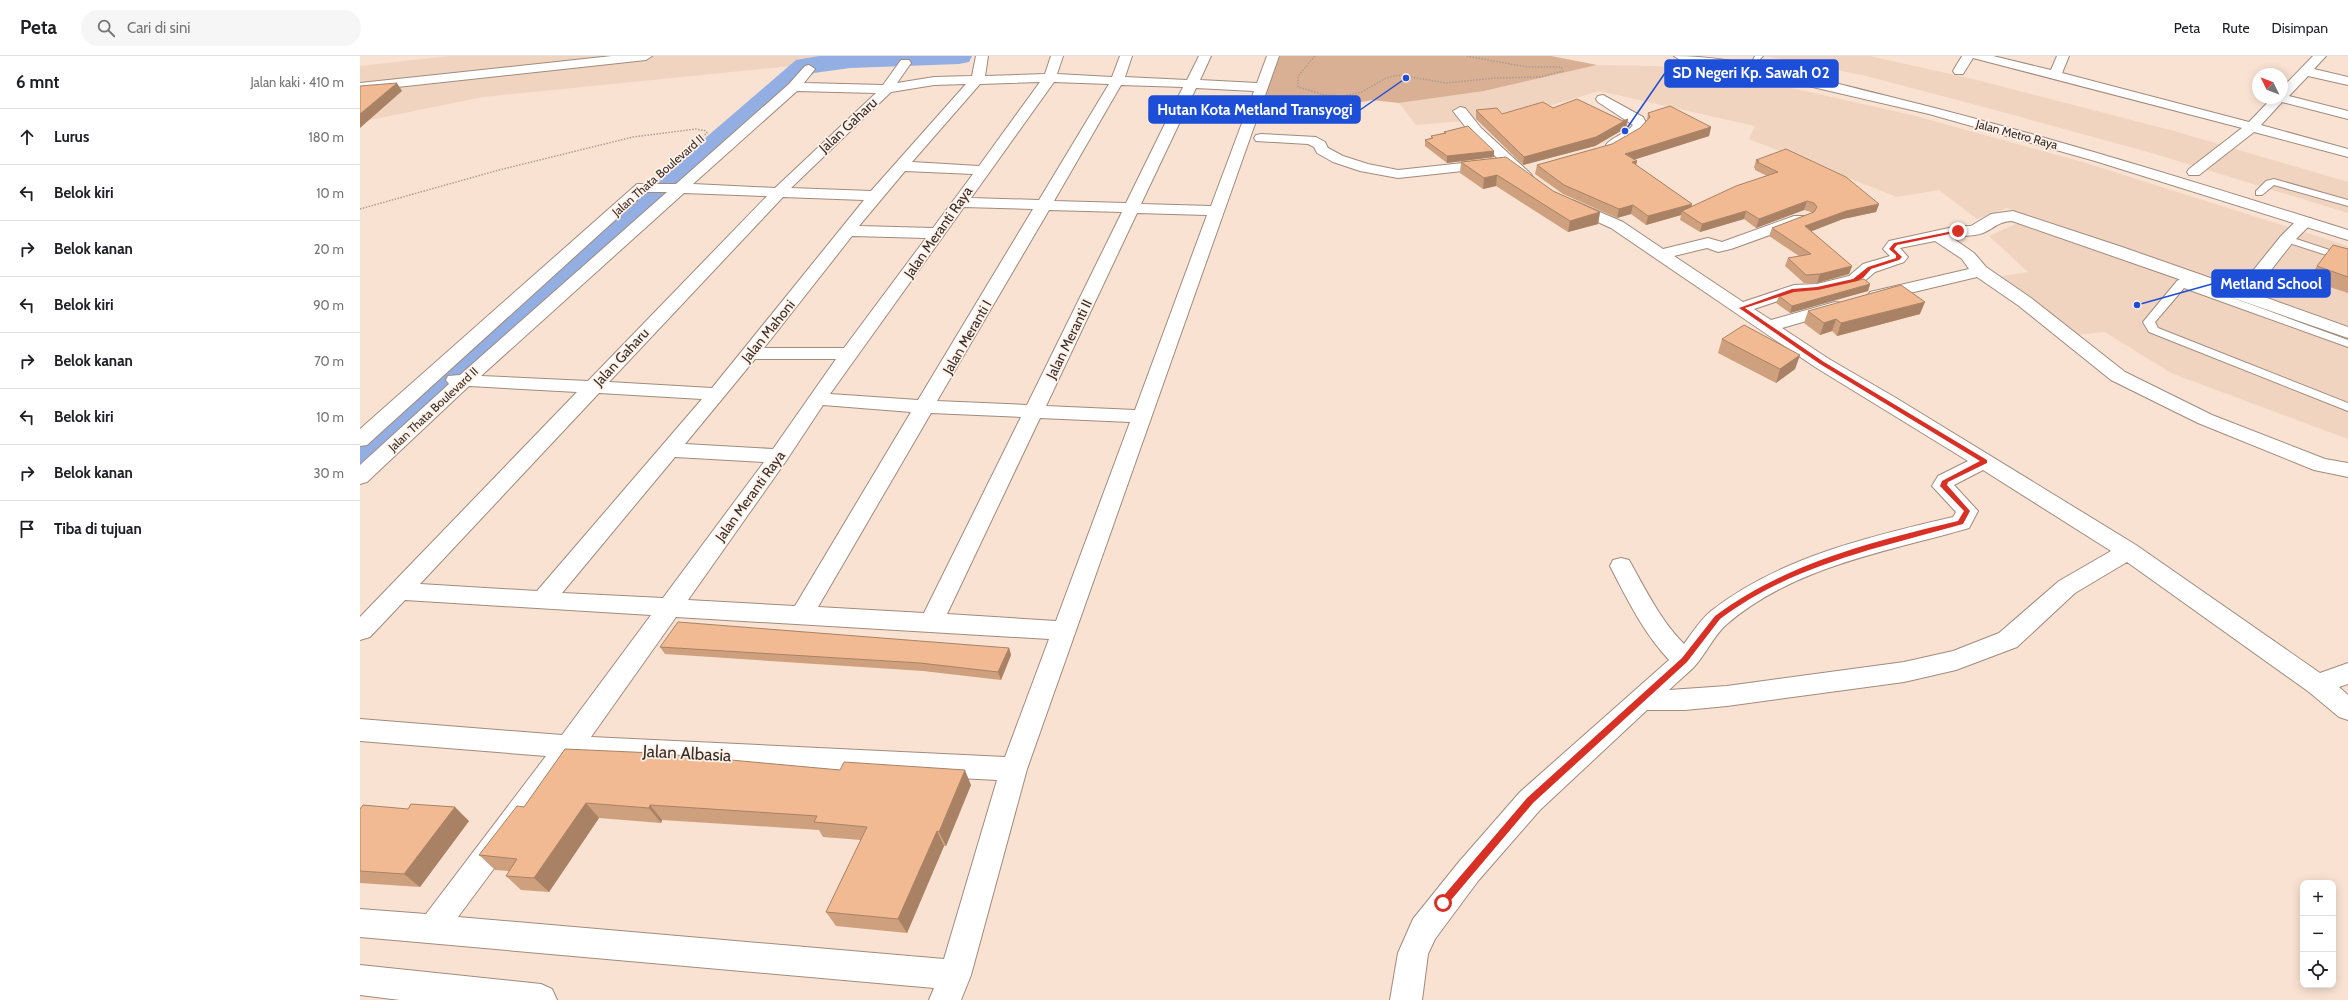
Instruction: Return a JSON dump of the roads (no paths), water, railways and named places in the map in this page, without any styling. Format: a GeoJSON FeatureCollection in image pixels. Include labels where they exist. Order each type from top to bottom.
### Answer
{"type":"FeatureCollection","features":[{"type":"Feature","properties":{"kind":"street"},"geometry":{"type":"LineString","coordinates":[[360,87],[646,56]]}},
{"type":"Feature","properties":{"kind":"street"},"geometry":{"type":"LineString","coordinates":[[978,78],[982,56]]}},
{"type":"Feature","properties":{"kind":"street","name":"Jalan Meranti Raya"},"geometry":{"type":"LineString","coordinates":[[433,930],[450,904],[569,747],[779,456],[817,399],[938,233],[981,170],[1050,78],[1057,56]]}},
{"type":"Feature","properties":{"kind":"street","name":"Jalan Meranti I"},"geometry":{"type":"LineString","coordinates":[[802,614],[926,407],[1117,81],[1126,56]]}},
{"type":"Feature","properties":{"kind":"street","name":"Jalan Meranti II"},"geometry":{"type":"LineString","coordinates":[[932,621],[1035,411],[1190,84],[1205,56]]}},
{"type":"Feature","properties":{"kind":"street"},"geometry":{"type":"LineString","coordinates":[[360,923],[950,988],[1014,769],[1215,211],[1263,87],[1273,56]]}},
{"type":"Feature","properties":{"kind":"street","name":"Jalan Metro Raya"},"geometry":{"type":"LineString","coordinates":[[1680,56],[1800,78],[1883,97],[2308,215]]}},
{"type":"Feature","properties":{"kind":"street","name":"Jalan Metro Raya"},"geometry":{"type":"LineString","coordinates":[[1736,56],[1758,58],[1892,88],[2119,150]]}},
{"type":"Feature","properties":{"kind":"street"},"geometry":{"type":"LineString","coordinates":[[1959,71],[1968,56]]}},
{"type":"Feature","properties":{"kind":"street"},"geometry":{"type":"LineString","coordinates":[[1978,56],[2055,74],[2348,153]]}},
{"type":"Feature","properties":{"kind":"street"},"geometry":{"type":"LineString","coordinates":[[2055,74],[2063,56]]}},
{"type":"Feature","properties":{"kind":"street"},"geometry":{"type":"LineString","coordinates":[[2288,89],[2320,56]]}},
{"type":"Feature","properties":{"kind":"street","name":"Jalan Gaharu"},"geometry":{"type":"LineString","coordinates":[[361,631],[779,192],[887,89],[905,63]]}},
{"type":"Feature","properties":{"kind":"street","name":"Jalan Thata Boulevard II"},"geometry":{"type":"LineString","coordinates":[[360,440],[448,379],[678,187],[794,87],[809,69]]}},
{"type":"Feature","properties":{"kind":"street"},"geometry":{"type":"LineString","coordinates":[[2305,70],[2348,81]]}},
{"type":"Feature","properties":{"kind":"street"},"geometry":{"type":"LineString","coordinates":[[794,87],[887,89],[909,84],[978,78],[1050,78],[1263,87]]}},
{"type":"Feature","properties":{"kind":"street","name":"Jalan Mahoni"},"geometry":{"type":"LineString","coordinates":[[542,601],[717,394],[875,196],[978,78]]}},
{"type":"Feature","properties":{"kind":"street"},"geometry":{"type":"LineString","coordinates":[[1596,150],[1611,146],[1631,136],[1640,125],[1638,120],[1603,99]]}},
{"type":"Feature","properties":{"kind":"street"},"geometry":{"type":"LineString","coordinates":[[2288,99],[2348,115]]}},
{"type":"Feature","properties":{"kind":"street"},"geometry":{"type":"LineString","coordinates":[[2194,172],[2252,127],[2274,104]]}},
{"type":"Feature","properties":{"kind":"street"},"geometry":{"type":"LineString","coordinates":[[1261,138],[1314,140],[1322,150],[1338,159],[1366,168],[1398,174],[1526,172],[1476,131],[1460,111]]}},
{"type":"Feature","properties":{"kind":"street"},"geometry":{"type":"LineString","coordinates":[[901,166],[981,170]]}},
{"type":"Feature","properties":{"kind":"street"},"geometry":{"type":"LineString","coordinates":[[2179,167],[2209,176]]}},
{"type":"Feature","properties":{"kind":"street","name":"Jalan Metro Raya"},"geometry":{"type":"LineString","coordinates":[[2238,186],[2259,193],[2348,235]]}},
{"type":"Feature","properties":{"kind":"street","name":"Jalan Thata Boulevard II"},"geometry":{"type":"LineString","coordinates":[[360,477],[448,379],[649,187],[678,187]]}},
{"type":"Feature","properties":{"kind":"street"},"geometry":{"type":"LineString","coordinates":[[678,187],[875,196]]}},
{"type":"Feature","properties":{"kind":"street"},"geometry":{"type":"LineString","coordinates":[[1557,198],[1612,223],[1662,254],[1767,327],[1822,363],[1985,461],[2128,552],[2318,686],[2348,710]]}},
{"type":"Feature","properties":{"kind":"street"},"geometry":{"type":"LineString","coordinates":[[959,202],[1215,211]]}},
{"type":"Feature","properties":{"kind":"street"},"geometry":{"type":"LineString","coordinates":[[2242,295],[2286,239],[2308,215]]}},
{"type":"Feature","properties":{"kind":"street"},"geometry":{"type":"LineString","coordinates":[[1662,254],[1708,243],[1718,247],[1725,246],[1806,216]]}},
{"type":"Feature","properties":{"kind":"street"},"geometry":{"type":"LineString","coordinates":[[1741,308],[1794,290],[1817,288],[1855,280],[1862,276],[1869,268],[1900,257],[1892,250],[1893,245],[1937,235],[1972,231],[1979,229],[1997,217],[2013,216],[2185,279],[2242,295],[2348,333]]}},
{"type":"Feature","properties":{"kind":"street"},"geometry":{"type":"LineString","coordinates":[[849,230],[938,233]]}},
{"type":"Feature","properties":{"kind":"street"},"geometry":{"type":"LineString","coordinates":[[1937,235],[1968,256],[1980,271],[2025,302],[2118,376],[2205,418],[2321,465],[2348,470]]}},
{"type":"Feature","properties":{"kind":"street"},"geometry":{"type":"LineString","coordinates":[[1767,327],[1902,288],[1980,271]]}},
{"type":"Feature","properties":{"kind":"street"},"geometry":{"type":"LineString","coordinates":[[750,353],[850,354]]}},
{"type":"Feature","properties":{"kind":"street"},"geometry":{"type":"LineString","coordinates":[[448,379],[717,394]]}},
{"type":"Feature","properties":{"kind":"street"},"geometry":{"type":"LineString","coordinates":[[817,399],[926,407],[1142,416]]}},
{"type":"Feature","properties":{"kind":"street"},"geometry":{"type":"LineString","coordinates":[[669,450],[779,456]]}},
{"type":"Feature","properties":{"kind":"street"},"geometry":{"type":"LineString","coordinates":[[1406,1000],[1413,954],[1424,930],[1448,897],[1530,800],[1643,700],[1685,660],[1718,618],[1760,589],[1804,568],[1904,536],[1961,523],[1967,511],[1943,486],[1945,481],[1985,461]]}},
{"type":"Feature","properties":{"kind":"street"},"geometry":{"type":"LineString","coordinates":[[1643,700],[1685,700],[1727,696],[1904,672],[1956,660],[2008,640],[2067,587],[2128,552]]}},
{"type":"Feature","properties":{"kind":"street"},"geometry":{"type":"LineString","coordinates":[[1621,566],[1648,616],[1661,636],[1685,660]]}},
{"type":"Feature","properties":{"kind":"street"},"geometry":{"type":"LineString","coordinates":[[399,591],[542,601],[932,621],[1064,630]]}},
{"type":"Feature","properties":{"kind":"street"},"geometry":{"type":"LineString","coordinates":[[2318,686],[2348,673]]}},
{"type":"Feature","properties":{"kind":"street","name":"Jalan Albasia"},"geometry":{"type":"LineString","coordinates":[[360,730],[569,747],[1014,769]]}},
{"type":"Feature","properties":{"kind":"street"},"geometry":{"type":"LineString","coordinates":[[360,980],[541,1000]]}},
{"type":"Feature","properties":{"kind":"lane"},"geometry":{"type":"LineString","coordinates":[[2259,193],[2269,182],[2274,182],[2348,203]]}},
{"type":"Feature","properties":{"kind":"lane"},"geometry":{"type":"LineString","coordinates":[[2286,239],[2348,259]]}},
{"type":"Feature","properties":{"kind":"lane"},"geometry":{"type":"LineString","coordinates":[[2348,344],[2185,279],[2149,322],[2153,330],[2348,407]]}},
{"type":"Feature","properties":{"kind":"waterway"},"geometry":{"type":"LineString","coordinates":[[360,459],[806,66],[850,60],[959,56]]}},
{"type":"Feature","properties":{"kind":"place","name":"Hutan Kota Metland Transyogi"},"geometry":{"type":"Point","coordinates":[1406,78]}},
{"type":"Feature","properties":{"kind":"place","name":"SD Negeri Kp. Sawah 02"},"geometry":{"type":"Point","coordinates":[1625,131]}},
{"type":"Feature","properties":{"kind":"place","name":"Metland School"},"geometry":{"type":"Point","coordinates":[2137,305]}}]}
